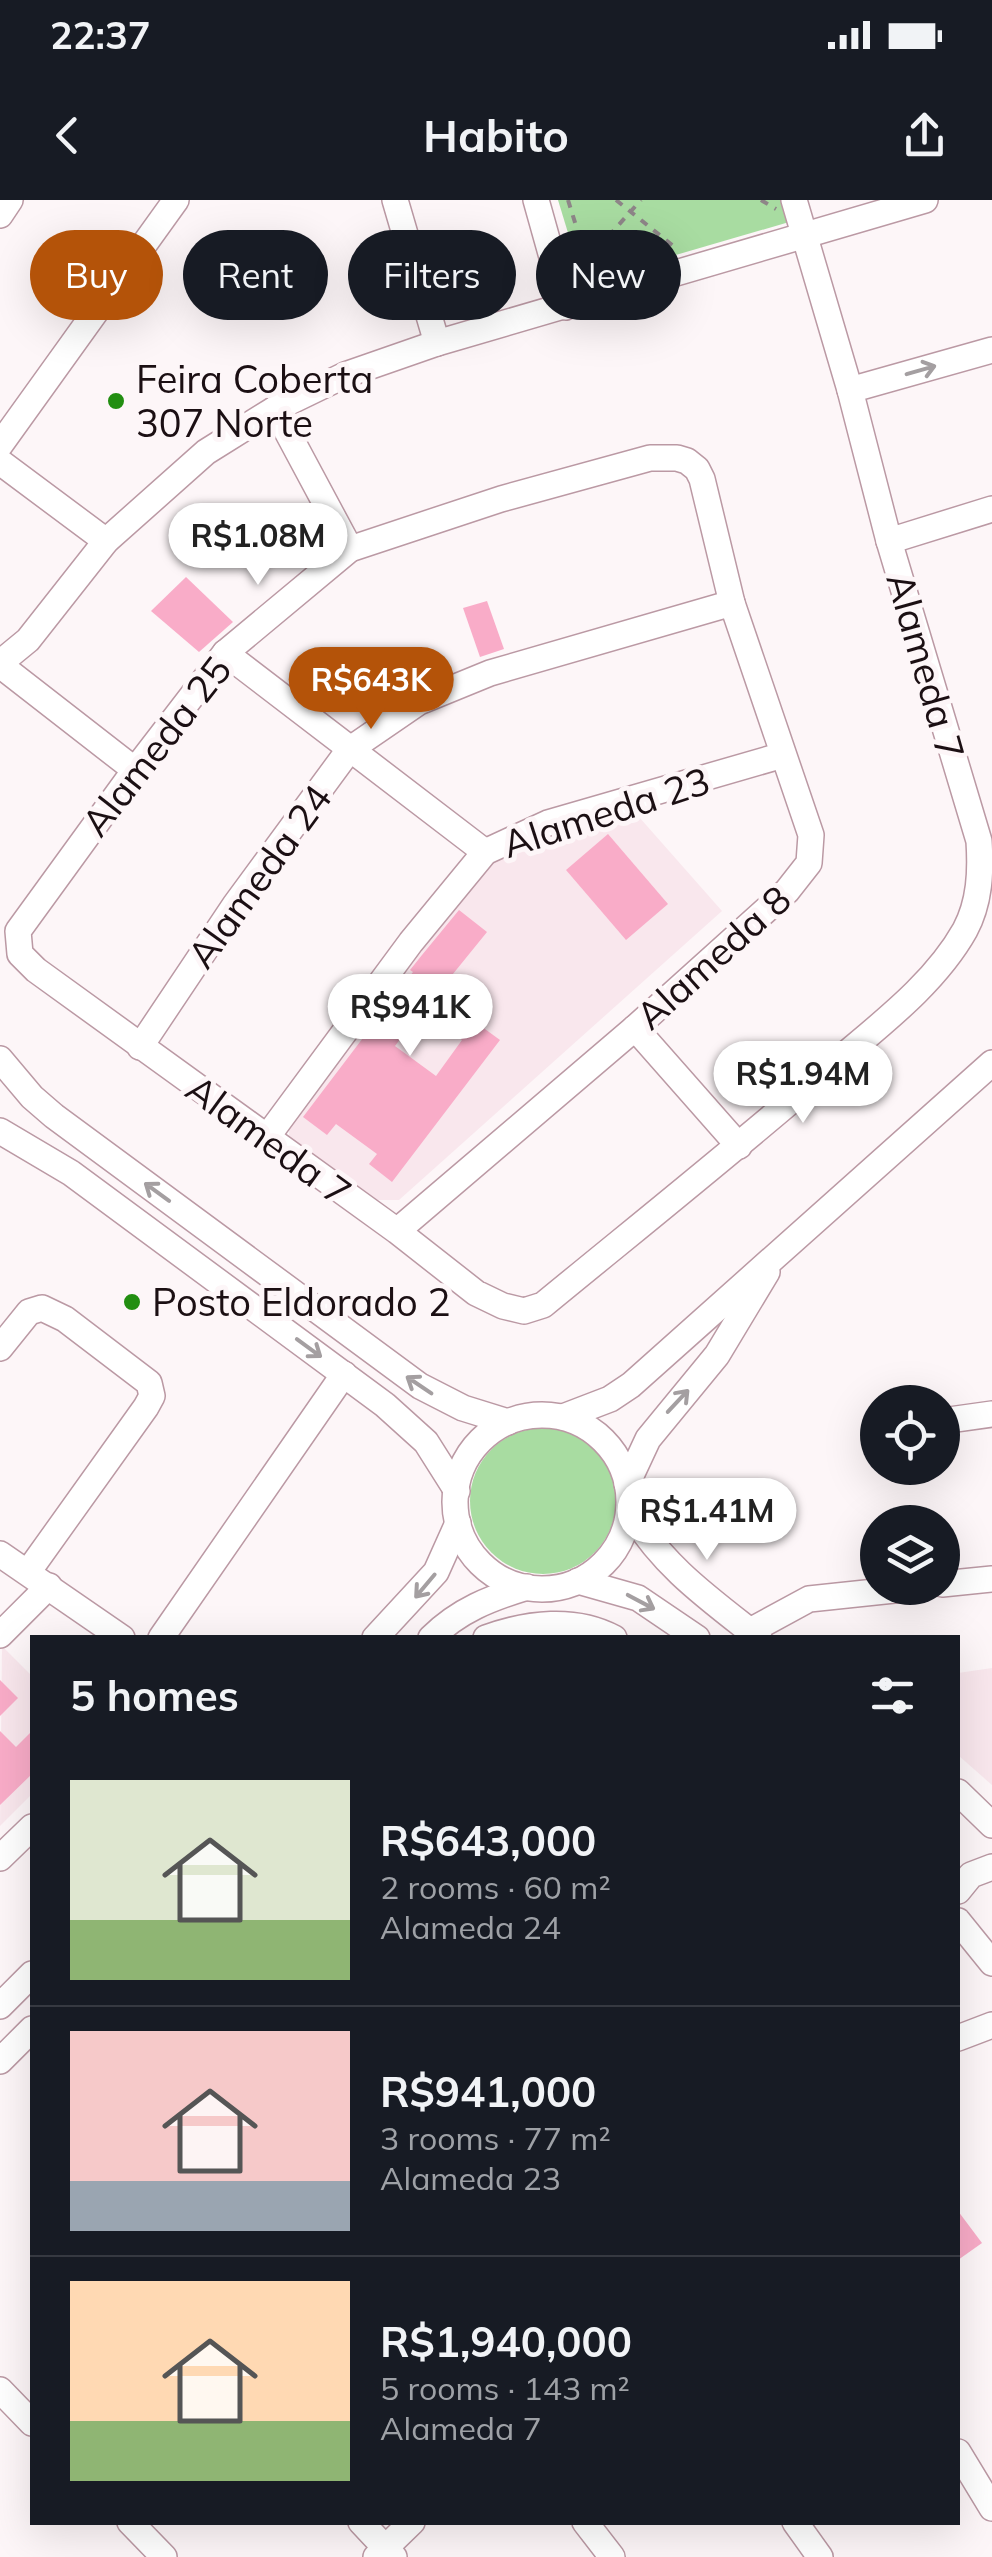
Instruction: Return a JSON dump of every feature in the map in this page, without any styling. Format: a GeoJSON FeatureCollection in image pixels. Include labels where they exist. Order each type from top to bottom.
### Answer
{"type":"FeatureCollection","features":[{"type":"Feature","properties":{"kind":"street"},"geometry":{"type":"LineString","coordinates":[[0,214],[10,200]]}},
{"type":"Feature","properties":{"kind":"street"},"geometry":{"type":"LineString","coordinates":[[0,445],[176,200]]}},
{"type":"Feature","properties":{"kind":"street"},"geometry":{"type":"LineString","coordinates":[[394,200],[437,343]]}},
{"type":"Feature","properties":{"kind":"street"},"geometry":{"type":"LineString","coordinates":[[536,200],[544,230]]}},
{"type":"Feature","properties":{"kind":"street"},"geometry":{"type":"LineString","coordinates":[[681,272],[925,200]]}},
{"type":"Feature","properties":{"kind":"street","name":"Alameda 7"},"geometry":{"type":"LineString","coordinates":[[18,931],[20,954],[27,962],[476,1293],[524,1312],[543,1305],[739,1146],[890,1016],[945,960],[967,927],[982,874],[979,841],[889,540],[850,390],[803,236],[785,204]]}},
{"type":"Feature","properties":{"kind":"street"},"geometry":{"type":"LineString","coordinates":[[135,770],[0,664],[28,640],[106,541],[206,452],[275,410],[345,375],[536,315]]}},
{"type":"Feature","properties":{"kind":"street"},"geometry":{"type":"LineString","coordinates":[[850,390],[992,350]]}},
{"type":"Feature","properties":{"kind":"street"},"geometry":{"type":"LineString","coordinates":[[275,410],[350,550]]}},
{"type":"Feature","properties":{"kind":"street","name":"Alameda 25"},"geometry":{"type":"LineString","coordinates":[[18,931],[225,653],[350,550],[500,499],[650,458]]}},
{"type":"Feature","properties":{"kind":"street","name":"Alameda 8"},"geometry":{"type":"LineString","coordinates":[[396,1231],[635,1028],[787,890],[809,863],[811,835],[732,603],[697,469],[678,458],[650,458]]}},
{"type":"Feature","properties":{"kind":"street"},"geometry":{"type":"LineString","coordinates":[[0,462],[106,541]]}},
{"type":"Feature","properties":{"kind":"street"},"geometry":{"type":"LineString","coordinates":[[889,540],[992,509]]}},
{"type":"Feature","properties":{"kind":"street","name":"Alameda 24"},"geometry":{"type":"LineString","coordinates":[[140,1047],[235,905],[349,750],[419,702],[490,673],[732,603]]}},
{"type":"Feature","properties":{"kind":"street"},"geometry":{"type":"LineString","coordinates":[[225,653],[485,852]]}},
{"type":"Feature","properties":{"kind":"street","name":"Alameda 23"},"geometry":{"type":"LineString","coordinates":[[267,1138],[411,942],[485,852],[548,822],[783,755]]}},
{"type":"Feature","properties":{"kind":"street"},"geometry":{"type":"LineString","coordinates":[[635,1028],[739,1146]]}},
{"type":"Feature","properties":{"kind":"street"},"geometry":{"type":"LineString","coordinates":[[0,1058],[54,1116],[420,1386],[463,1408],[508,1422]]}},
{"type":"Feature","properties":{"kind":"street"},"geometry":{"type":"LineString","coordinates":[[563,1417],[626,1390],[992,1063]]}},
{"type":"Feature","properties":{"kind":"street"},"geometry":{"type":"LineString","coordinates":[[0,1131],[71,1173],[344,1374],[423,1438],[456,1491]]}},
{"type":"Feature","properties":{"kind":"street"},"geometry":{"type":"LineString","coordinates":[[435,1635],[480,1603],[528,1588],[554,1588],[578,1580],[610,1555],[623,1534],[628,1496],[654,1430],[706,1369],[792,1240]]}},
{"type":"Feature","properties":{"kind":"street"},"geometry":{"type":"LineString","coordinates":[[0,1348],[28,1312],[42,1308],[65,1319],[149,1382],[152,1396],[0,1635]]}},
{"type":"Feature","properties":{"kind":"street"},"geometry":{"type":"LineString","coordinates":[[164,1635],[344,1374]]}},
{"type":"Feature","properties":{"kind":"street"},"geometry":{"type":"LineString","coordinates":[[960,1418],[992,1414]]}},
{"type":"Feature","properties":{"kind":"street"},"geometry":{"type":"LineString","coordinates":[[528,1588],[502,1579],[480,1562],[464,1540],[458,1523],[456,1491],[470,1454],[490,1433],[508,1422],[535,1415],[563,1417],[605,1441],[617,1456],[645,1538],[674,1571],[754,1634],[809,1599],[860,1594]]}},
{"type":"Feature","properties":{"kind":"street"},"geometry":{"type":"LineString","coordinates":[[378,1635],[436,1572],[458,1523]]}},
{"type":"Feature","properties":{"kind":"street"},"geometry":{"type":"LineString","coordinates":[[0,1554],[118,1635]]}},
{"type":"Feature","properties":{"kind":"street"},"geometry":{"type":"LineString","coordinates":[[960,1582],[992,1579]]}},
{"type":"Feature","properties":{"kind":"street"},"geometry":{"type":"LineString","coordinates":[[578,1580],[638,1598],[693,1635]]}},
{"type":"Feature","properties":{"kind":"street"},"geometry":{"type":"LineString","coordinates":[[498,1635],[544,1624],[589,1626],[608,1635]]}},
{"type":"Feature","properties":{"kind":"street"},"geometry":{"type":"LineString","coordinates":[[960,1794],[992,1824]]}},
{"type":"Feature","properties":{"kind":"street"},"geometry":{"type":"LineString","coordinates":[[0,1858],[30,1829]]}},
{"type":"Feature","properties":{"kind":"street"},"geometry":{"type":"LineString","coordinates":[[960,1889],[971,1875],[992,1868]]}},
{"type":"Feature","properties":{"kind":"street"},"geometry":{"type":"LineString","coordinates":[[960,1923],[992,1963]]}},
{"type":"Feature","properties":{"kind":"street"},"geometry":{"type":"LineString","coordinates":[[0,2006],[30,1976]]}},
{"type":"Feature","properties":{"kind":"street"},"geometry":{"type":"LineString","coordinates":[[960,2037],[992,2024]]}},
{"type":"Feature","properties":{"kind":"street"},"geometry":{"type":"LineString","coordinates":[[0,2060],[30,2031]]}},
{"type":"Feature","properties":{"kind":"street"},"geometry":{"type":"LineString","coordinates":[[0,2390],[30,2421]]}},
{"type":"Feature","properties":{"kind":"street"},"geometry":{"type":"LineString","coordinates":[[960,2455],[992,2508]]}},
{"type":"Feature","properties":{"kind":"street"},"geometry":{"type":"LineString","coordinates":[[133,2525],[164,2557]]}},
{"type":"Feature","properties":{"kind":"street"},"geometry":{"type":"LineString","coordinates":[[363,2525],[385,2554],[409,2525]]}},
{"type":"Feature","properties":{"kind":"street"},"geometry":{"type":"LineString","coordinates":[[587,2525],[612,2557]]}},
{"type":"Feature","properties":{"kind":"street"},"geometry":{"type":"LineString","coordinates":[[797,2525],[820,2557]]}},
{"type":"Feature","properties":{"kind":"path"},"geometry":{"type":"LineString","coordinates":[[568,200],[586,260],[641,200]]}},
{"type":"Feature","properties":{"kind":"path"},"geometry":{"type":"LineString","coordinates":[[616,200],[688,258]]}},
{"type":"Feature","properties":{"kind":"path"},"geometry":{"type":"LineString","coordinates":[[761,200],[785,204]]}},
{"type":"Feature","properties":{"kind":"shaded area"},"geometry":{"type":"Polygon","coordinates":[[[632,809],[722,911],[399,1200],[375,1200],[289,1137],[289,1117],[490,857],[520,843],[632,809]]]}},
{"type":"Feature","properties":{"kind":"shaded area"},"geometry":{"type":"Polygon","coordinates":[[[2,1646],[30,1674],[30,1796],[0,1826],[2,1646]]]}},
{"type":"Feature","properties":{"kind":"shaded area"},"geometry":{"type":"Polygon","coordinates":[[[992,1668],[992,1785],[960,1757],[960,1673],[992,1668]]]}},
{"type":"Feature","properties":{"kind":"green space"},"geometry":{"type":"Polygon","coordinates":[[[558,200],[790,200],[796,220],[681,253],[681,230],[567,230],[558,200]]]}},
{"type":"Feature","properties":{"kind":"green space"},"geometry":{"type":"Polygon","coordinates":[[[543,1428],[571,1433],[595,1449],[611,1473],[616,1501],[611,1529],[595,1553],[571,1569],[543,1574],[515,1569],[491,1553],[475,1529],[470,1501],[475,1473],[491,1449],[515,1433],[543,1428]]]}},
{"type":"Feature","properties":{"kind":"building"},"geometry":{"type":"Polygon","coordinates":[[[186,577],[233,622],[199,652],[151,611],[186,577]]]}},
{"type":"Feature","properties":{"kind":"building"},"geometry":{"type":"Polygon","coordinates":[[[487,601],[504,649],[480,657],[463,608],[487,601]]]}},
{"type":"Feature","properties":{"kind":"building"},"geometry":{"type":"Polygon","coordinates":[[[608,834],[668,904],[626,940],[566,870],[608,834]]]}},
{"type":"Feature","properties":{"kind":"building"},"geometry":{"type":"Polygon","coordinates":[[[459,910],[487,932],[444,985],[474,1007],[467,1016],[500,1040],[392,1182],[369,1164],[377,1154],[336,1124],[327,1135],[303,1117],[413,972],[410,970],[459,910]],[[422,1010],[395,1046],[436,1076],[462,1040],[422,1010]]]}},
{"type":"Feature","properties":{"kind":"building"},"geometry":{"type":"Polygon","coordinates":[[[0,1680],[18,1698],[0,1716],[0,1680]]]}},
{"type":"Feature","properties":{"kind":"building"},"geometry":{"type":"Polygon","coordinates":[[[0,1731],[16,1747],[30,1733],[30,1776],[0,1805],[0,1731]]]}},
{"type":"Feature","properties":{"kind":"building"},"geometry":{"type":"Polygon","coordinates":[[[960,2214],[982,2243],[960,2259],[960,2214]]]}},
{"type":"Feature","properties":{"kind":"place","name":"Feira Coberta 307 Norte"},"geometry":{"type":"Point","coordinates":[116,401]}},
{"type":"Feature","properties":{"kind":"place","name":"Posto Eldorado 2"},"geometry":{"type":"Point","coordinates":[132,1302]}}]}
